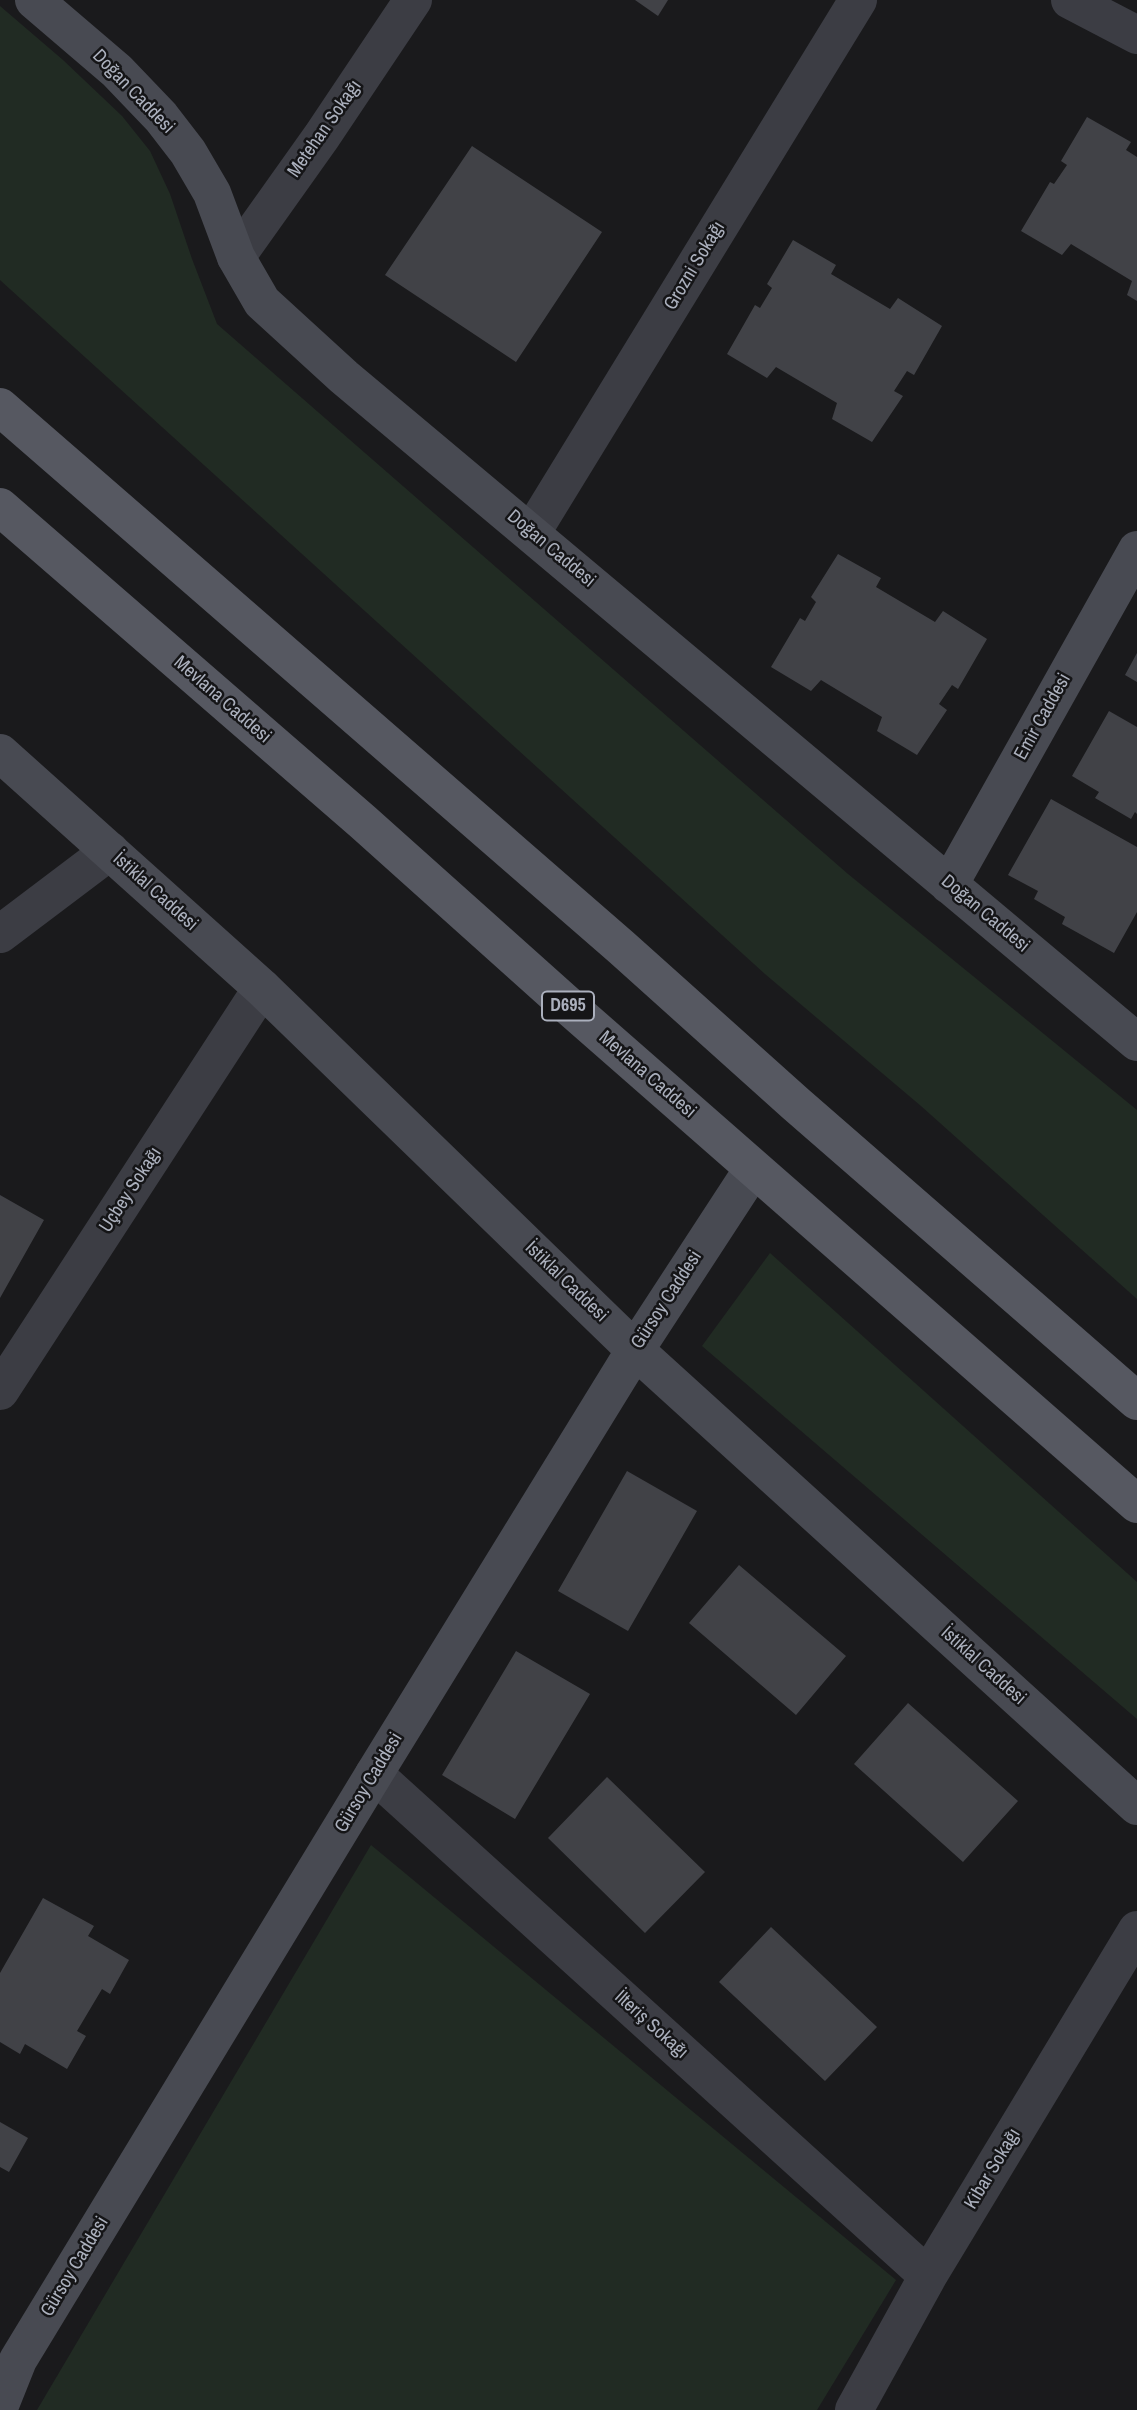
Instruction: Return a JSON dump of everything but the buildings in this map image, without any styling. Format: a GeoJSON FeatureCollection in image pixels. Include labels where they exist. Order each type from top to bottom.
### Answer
{"type":"FeatureCollection","features":[{"type":"Feature","properties":{"kind":"main road"},"geometry":{"type":"LineString","coordinates":[[0,407],[611,938],[1137,1401]]}},
{"type":"Feature","properties":{"kind":"main road","name":"Mevlana Caddesi"},"geometry":{"type":"LineString","coordinates":[[0,507],[363,822],[753,1169],[1137,1504]]}},
{"type":"Feature","properties":{"kind":"street","name":"Doğan Caddesi"},"geometry":{"type":"LineString","coordinates":[[34,0],[117,71],[162,117],[188,152],[212,193],[236,257],[262,302],[344,377],[1137,1042]]}},
{"type":"Feature","properties":{"kind":"street","name":"Metehan Sokağı"},"geometry":{"type":"LineString","coordinates":[[236,257],[322,136],[413,0]]}},
{"type":"Feature","properties":{"kind":"street","name":"Grozni Sokağı"},"geometry":{"type":"LineString","coordinates":[[532,532],[858,0]]}},
{"type":"Feature","properties":{"kind":"street"},"geometry":{"type":"LineString","coordinates":[[1070,0],[1137,35]]}},
{"type":"Feature","properties":{"kind":"street","name":"Emir Caddesi"},"geometry":{"type":"LineString","coordinates":[[949,884],[1137,550]]}},
{"type":"Feature","properties":{"kind":"street","name":"İstiklal Caddesi"},"geometry":{"type":"LineString","coordinates":[[0,753],[262,988],[635,1350],[1137,1806]]}},
{"type":"Feature","properties":{"kind":"street"},"geometry":{"type":"LineString","coordinates":[[0,934],[110,851]]}},
{"type":"Feature","properties":{"kind":"street","name":"Uçbey Sokağı"},"geometry":{"type":"LineString","coordinates":[[0,1391],[262,988]]}},
{"type":"Feature","properties":{"kind":"street","name":"Gürsoy Caddesi"},"geometry":{"type":"LineString","coordinates":[[0,2405],[9,2354],[374,1774],[635,1350],[753,1169]]}},
{"type":"Feature","properties":{"kind":"street","name":"İlteriş Sokağı"},"geometry":{"type":"LineString","coordinates":[[374,1774],[928,2276]]}},
{"type":"Feature","properties":{"kind":"street","name":"Kibar Sokağı"},"geometry":{"type":"LineString","coordinates":[[854,2410],[928,2276],[1137,1930]]}},
{"type":"Feature","properties":{"kind":"shaded area"},"geometry":{"type":"Polygon","coordinates":[[[0,6],[122,116],[150,151],[170,194],[217,324],[848,874],[1137,1110],[1137,1299],[921,1106],[765,974],[0,280],[0,6]]]}},
{"type":"Feature","properties":{"kind":"shaded area"},"geometry":{"type":"Polygon","coordinates":[[[770,1253],[1137,1582],[1137,1719],[702,1346],[770,1253]]]}},
{"type":"Feature","properties":{"kind":"shaded area"},"geometry":{"type":"Polygon","coordinates":[[[371,1845],[896,2280],[817,2410],[37,2410],[371,1845]]]}}]}
